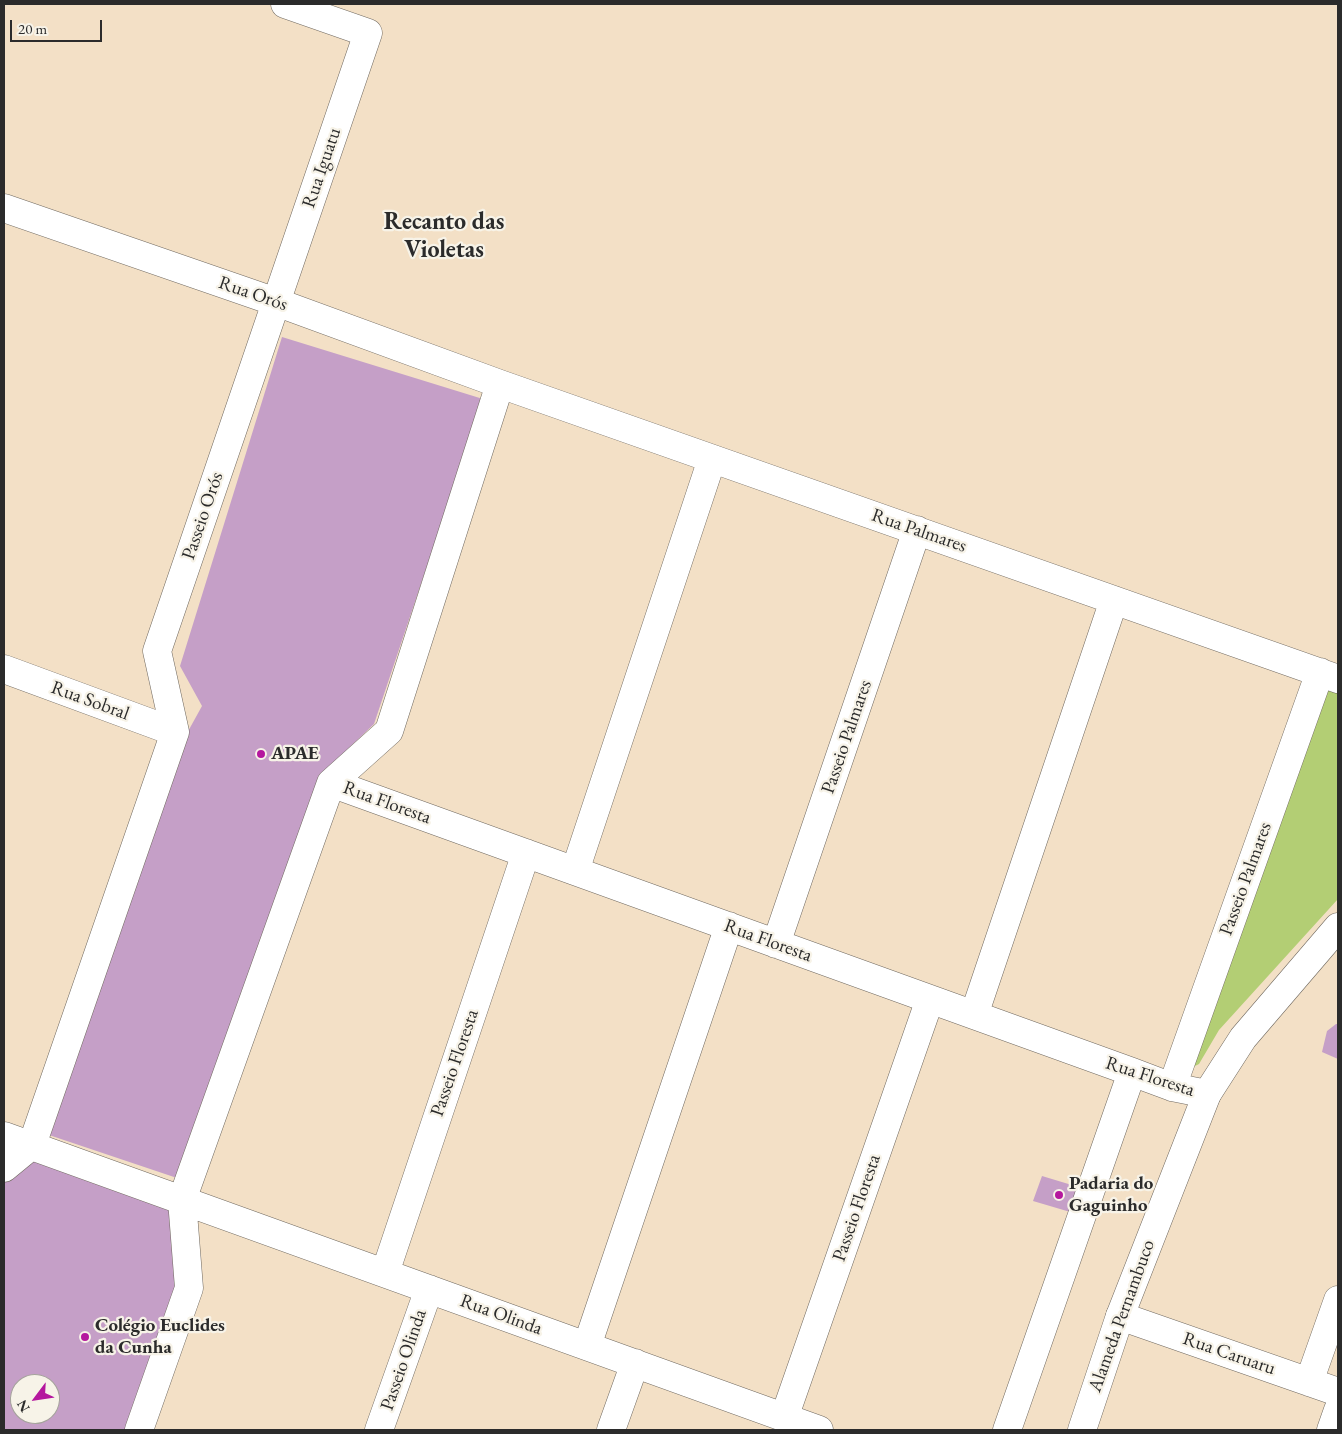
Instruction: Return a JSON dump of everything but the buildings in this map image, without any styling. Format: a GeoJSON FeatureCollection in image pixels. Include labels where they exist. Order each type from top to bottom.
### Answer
{"type":"FeatureCollection","features":[{"type":"Feature","properties":{"kind":"street","name":"Rua Iguatu"},"geometry":{"type":"LineString","coordinates":[[276,302],[368,33],[284,4]]}},
{"type":"Feature","properties":{"kind":"street","name":"Rua Orós"},"geometry":{"type":"LineString","coordinates":[[4,208],[276,302],[500,384]]}},
{"type":"Feature","properties":{"kind":"street","name":"Passeio Orós"},"geometry":{"type":"LineString","coordinates":[[176,732],[157,651],[276,302]]}},
{"type":"Feature","properties":{"kind":"street","name":"Rua Palmares"},"geometry":{"type":"LineString","coordinates":[[500,384],[1329,675]]}},
{"type":"Feature","properties":{"kind":"street"},"geometry":{"type":"LineString","coordinates":[[140,1430],[189,1288],[182,1200],[331,783],[389,731],[500,384]]}},
{"type":"Feature","properties":{"kind":"street"},"geometry":{"type":"LineString","coordinates":[[575,871],[712,459]]}},
{"type":"Feature","properties":{"kind":"street","name":"Passeio Palmares"},"geometry":{"type":"LineString","coordinates":[[776,944],[917,530]]}},
{"type":"Feature","properties":{"kind":"street"},"geometry":{"type":"LineString","coordinates":[[974,1015],[1114,600]]}},
{"type":"Feature","properties":{"kind":"street","name":"Rua Sobral"},"geometry":{"type":"LineString","coordinates":[[4,669],[176,732]]}},
{"type":"Feature","properties":{"kind":"street","name":"Passeio Palmares"},"geometry":{"type":"LineString","coordinates":[[1172,1086],[1329,675]]}},
{"type":"Feature","properties":{"kind":"street"},"geometry":{"type":"LineString","coordinates":[[4,1168],[32,1145],[176,732]]}},
{"type":"Feature","properties":{"kind":"street","name":"Rua Floresta"},"geometry":{"type":"LineString","coordinates":[[331,783],[1132,1072],[1172,1086],[1207,1094]]}},
{"type":"Feature","properties":{"kind":"street","name":"Passeio Floresta"},"geometry":{"type":"LineString","coordinates":[[385,1273],[526,853]]}},
{"type":"Feature","properties":{"kind":"street"},"geometry":{"type":"LineString","coordinates":[[587,1346],[729,926]]}},
{"type":"Feature","properties":{"kind":"street","name":"Alameda Pernambuco"},"geometry":{"type":"LineString","coordinates":[[1082,1430],[1120,1316],[1207,1094],[1243,1038],[1338,927]]}},
{"type":"Feature","properties":{"kind":"street","name":"Passeio Floresta"},"geometry":{"type":"LineString","coordinates":[[784,1418],[930,999]]}},
{"type":"Feature","properties":{"kind":"street"},"geometry":{"type":"LineString","coordinates":[[1007,1430],[1132,1072]]}},
{"type":"Feature","properties":{"kind":"street","name":"Rua Olinda"},"geometry":{"type":"LineString","coordinates":[[4,1136],[819,1430]]}},
{"type":"Feature","properties":{"kind":"street","name":"Passeio Olinda"},"geometry":{"type":"LineString","coordinates":[[379,1430],[429,1289]]}},
{"type":"Feature","properties":{"kind":"street"},"geometry":{"type":"LineString","coordinates":[[1309,1382],[1338,1300]]}},
{"type":"Feature","properties":{"kind":"street","name":"Rua Caruaru"},"geometry":{"type":"LineString","coordinates":[[1120,1316],[1338,1392]]}},
{"type":"Feature","properties":{"kind":"street"},"geometry":{"type":"LineString","coordinates":[[611,1430],[635,1363]]}},
{"type":"Feature","properties":{"kind":"street"},"geometry":{"type":"LineString","coordinates":[[1331,1430],[1338,1410]]}},
{"type":"Feature","properties":{"kind":"green space"},"geometry":{"type":"Polygon","coordinates":[[[1324,685],[1338,690],[1338,899],[1219,1030],[1199,1064],[1193,1067],[1324,685]]]}},
{"type":"Feature","properties":{"kind":"place","name":"APAE"},"geometry":{"type":"Point","coordinates":[261,754]}},
{"type":"Feature","properties":{"kind":"place","name":"Padaria do Gaguinho"},"geometry":{"type":"Point","coordinates":[1059,1195]}},
{"type":"Feature","properties":{"kind":"place","name":"Colégio Euclides da Cunha"},"geometry":{"type":"Point","coordinates":[85,1337]}},
{"type":"Feature","properties":{"kind":"district","name":"Recanto das Violetas"},"geometry":{"type":"Point","coordinates":[444,236]}}]}
